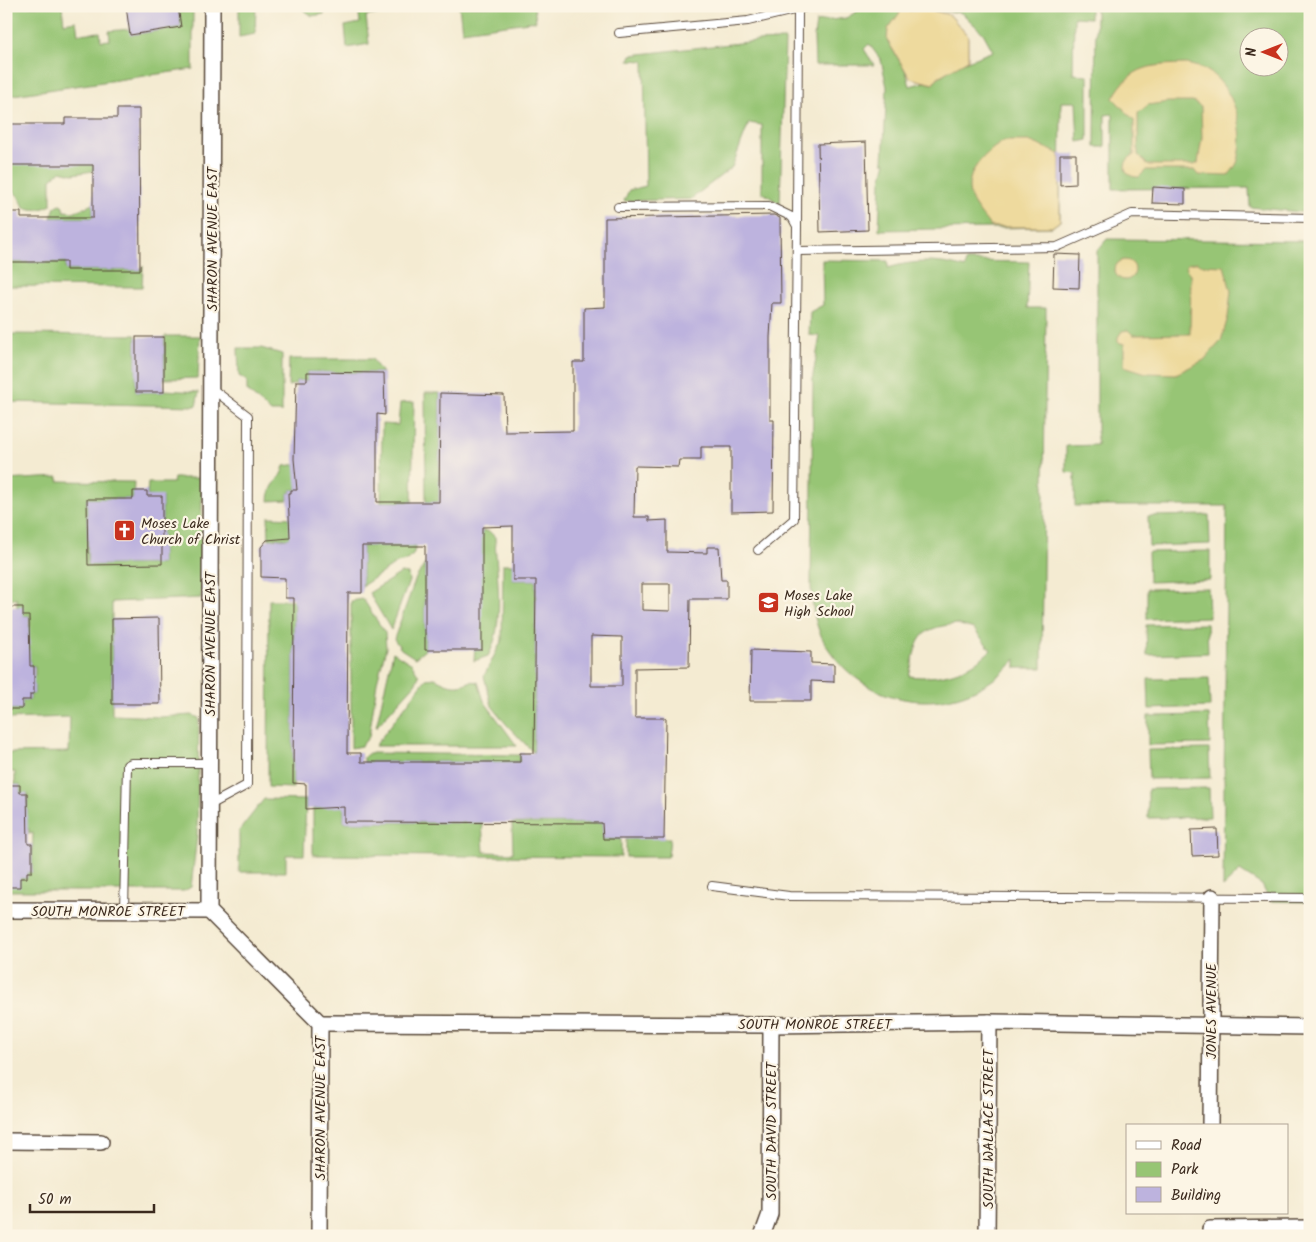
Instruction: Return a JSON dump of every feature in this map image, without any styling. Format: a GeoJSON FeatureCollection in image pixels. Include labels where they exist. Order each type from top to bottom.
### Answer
{"type":"FeatureCollection","features":[{"type":"Feature","properties":{"kind":"street","name":"SHARON AVENUE EAST"},"geometry":{"type":"LineString","coordinates":[[212,6],[209,911],[320,1023],[319,1236]]}},
{"type":"Feature","properties":{"kind":"street","name":"JONES AVENUE"},"geometry":{"type":"LineString","coordinates":[[1210,1124],[1212,897]]}},
{"type":"Feature","properties":{"kind":"street","name":"SOUTH MONROE STREET"},"geometry":{"type":"LineString","coordinates":[[6,910],[209,911]]}},
{"type":"Feature","properties":{"kind":"street","name":"SOUTH MONROE STREET"},"geometry":{"type":"LineString","coordinates":[[320,1023],[771,1025],[989,1022],[1310,1026]]}},
{"type":"Feature","properties":{"kind":"street","name":"SOUTH WALLACE STREET"},"geometry":{"type":"LineString","coordinates":[[987,1236],[989,1022]]}},
{"type":"Feature","properties":{"kind":"street","name":"SOUTH DAVID STREET"},"geometry":{"type":"LineString","coordinates":[[762,1236],[770,1214],[771,1025]]}},
{"type":"Feature","properties":{"kind":"street"},"geometry":{"type":"LineString","coordinates":[[6,1141],[101,1142]]}},
{"type":"Feature","properties":{"kind":"street"},"geometry":{"type":"LineString","coordinates":[[1210,1214],[1210,1232],[1310,1228]]}},
{"type":"Feature","properties":{"kind":"lane"},"geometry":{"type":"LineString","coordinates":[[620,33],[748,21],[811,6]]}},
{"type":"Feature","properties":{"kind":"lane"},"geometry":{"type":"LineString","coordinates":[[758,550],[794,520],[798,9]]}},
{"type":"Feature","properties":{"kind":"lane"},"geometry":{"type":"LineString","coordinates":[[618,207],[770,206],[792,218],[797,226]]}},
{"type":"Feature","properties":{"kind":"lane"},"geometry":{"type":"LineString","coordinates":[[797,251],[1057,247],[1132,214],[1310,218]]}},
{"type":"Feature","properties":{"kind":"lane"},"geometry":{"type":"LineString","coordinates":[[210,806],[247,784],[248,550],[248,416],[211,388]]}},
{"type":"Feature","properties":{"kind":"lane"},"geometry":{"type":"LineString","coordinates":[[124,911],[127,765],[131,763],[210,763]]}},
{"type":"Feature","properties":{"kind":"lane"},"geometry":{"type":"LineString","coordinates":[[712,886],[788,896],[1310,898]]}},
{"type":"Feature","properties":{"kind":"green space"},"geometry":{"type":"Polygon","coordinates":[[[6,6],[62,6],[64,23],[76,21],[78,34],[100,32],[101,41],[110,40],[109,31],[130,29],[131,35],[181,27],[179,12],[193,11],[193,69],[6,96],[6,6]]]}},
{"type":"Feature","properties":{"kind":"green space"},"geometry":{"type":"Polygon","coordinates":[[[239,6],[256,6],[255,34],[239,37],[239,6]]]}},
{"type":"Feature","properties":{"kind":"green space"},"geometry":{"type":"Polygon","coordinates":[[[299,6],[324,6],[324,14],[312,16],[299,6]]]}},
{"type":"Feature","properties":{"kind":"green space"},"geometry":{"type":"Polygon","coordinates":[[[358,6],[378,6],[379,14],[366,16],[369,44],[347,48],[345,26],[360,23],[358,6]]]}},
{"type":"Feature","properties":{"kind":"green space"},"geometry":{"type":"Polygon","coordinates":[[[459,6],[534,6],[536,21],[462,31],[459,6]]]}},
{"type":"Feature","properties":{"kind":"green space"},"geometry":{"type":"Polygon","coordinates":[[[866,6],[1090,6],[1090,18],[1074,17],[1073,74],[1088,75],[1088,140],[1078,142],[1076,102],[1061,102],[1060,221],[1052,227],[879,230],[881,181],[886,162],[883,162],[887,87],[881,60],[869,44],[864,49],[874,65],[815,65],[814,37],[816,22],[846,18],[866,6]],[[927,9],[887,40],[906,72],[910,86],[925,82],[933,84],[939,77],[953,68],[993,51],[983,33],[962,13],[927,9]]]}},
{"type":"Feature","properties":{"kind":"green space"},"geometry":{"type":"Polygon","coordinates":[[[1096,6],[1310,6],[1310,213],[1250,207],[1249,188],[1113,189],[1113,114],[1105,115],[1105,147],[1095,147],[1096,6]]]}},
{"type":"Feature","properties":{"kind":"green space"},"geometry":{"type":"Polygon","coordinates":[[[785,40],[780,204],[762,192],[762,125],[749,123],[732,167],[691,199],[624,201],[629,190],[646,186],[644,61],[629,60],[631,55],[757,41],[785,40]]]}},
{"type":"Feature","properties":{"kind":"green space"},"geometry":{"type":"Polygon","coordinates":[[[93,160],[93,171],[73,174],[61,171],[51,179],[51,205],[44,208],[31,209],[24,207],[19,197],[6,184],[6,165],[93,160]]]}},
{"type":"Feature","properties":{"kind":"green space"},"geometry":{"type":"Polygon","coordinates":[[[60,204],[64,211],[73,212],[93,204],[93,218],[51,218],[55,207],[60,204]]]}},
{"type":"Feature","properties":{"kind":"green space"},"geometry":{"type":"Polygon","coordinates":[[[1107,239],[1310,241],[1310,902],[1270,901],[1262,885],[1240,871],[1223,887],[1227,506],[1075,506],[1075,473],[1066,472],[1066,446],[1097,445],[1097,251],[1107,239]]]}},
{"type":"Feature","properties":{"kind":"green space"},"geometry":{"type":"Polygon","coordinates":[[[822,260],[888,261],[888,268],[917,262],[936,262],[965,268],[966,261],[1029,262],[1027,308],[1046,308],[1042,668],[1016,668],[1016,659],[994,679],[970,692],[944,700],[917,701],[891,696],[866,685],[844,668],[826,645],[819,631],[815,616],[811,586],[813,375],[820,336],[809,335],[810,312],[823,305],[822,260]],[[957,624],[943,626],[926,633],[917,645],[909,676],[932,677],[953,673],[982,658],[991,650],[974,629],[957,624]]]}},
{"type":"Feature","properties":{"kind":"green space"},"geometry":{"type":"Polygon","coordinates":[[[6,262],[66,262],[66,270],[140,270],[143,266],[142,287],[6,286],[6,262]]]}},
{"type":"Feature","properties":{"kind":"green space"},"geometry":{"type":"Polygon","coordinates":[[[6,334],[136,335],[136,392],[163,392],[164,390],[199,392],[196,406],[6,402],[6,334]]]}},
{"type":"Feature","properties":{"kind":"green space"},"geometry":{"type":"Polygon","coordinates":[[[165,336],[200,336],[198,378],[164,379],[165,336]]]}},
{"type":"Feature","properties":{"kind":"green space"},"geometry":{"type":"Polygon","coordinates":[[[238,348],[261,348],[282,354],[282,412],[271,412],[247,391],[247,381],[239,376],[238,348]]]}},
{"type":"Feature","properties":{"kind":"green space"},"geometry":{"type":"Polygon","coordinates":[[[289,359],[372,359],[382,373],[307,372],[307,381],[296,381],[296,384],[288,386],[289,359]]]}},
{"type":"Feature","properties":{"kind":"green space"},"geometry":{"type":"Polygon","coordinates":[[[425,393],[440,393],[439,502],[426,502],[425,393]]]}},
{"type":"Feature","properties":{"kind":"green space"},"geometry":{"type":"Polygon","coordinates":[[[414,402],[412,502],[381,502],[382,424],[398,425],[400,403],[414,402]]]}},
{"type":"Feature","properties":{"kind":"green space"},"geometry":{"type":"Polygon","coordinates":[[[299,464],[297,490],[291,490],[291,493],[288,493],[288,500],[269,501],[271,490],[284,466],[299,464]]]}},
{"type":"Feature","properties":{"kind":"green space"},"geometry":{"type":"Polygon","coordinates":[[[58,477],[58,481],[134,482],[133,499],[87,499],[88,565],[162,564],[162,497],[147,496],[148,483],[173,483],[174,478],[202,478],[201,598],[112,602],[112,715],[160,717],[192,715],[199,718],[197,836],[191,887],[184,891],[6,891],[6,887],[20,878],[27,878],[27,872],[32,872],[33,833],[29,834],[29,829],[22,829],[27,812],[28,794],[20,793],[20,785],[15,785],[15,772],[6,772],[6,753],[69,752],[70,717],[6,719],[6,709],[22,709],[22,700],[30,700],[30,694],[34,694],[34,684],[28,676],[35,676],[35,666],[30,666],[30,660],[25,660],[29,643],[25,626],[30,626],[30,616],[23,616],[17,607],[17,599],[6,599],[6,480],[58,477]]]}},
{"type":"Feature","properties":{"kind":"green space"},"geometry":{"type":"Polygon","coordinates":[[[1209,515],[1210,544],[1149,546],[1148,516],[1209,515]]]}},
{"type":"Feature","properties":{"kind":"green space"},"geometry":{"type":"Polygon","coordinates":[[[268,517],[295,518],[295,538],[269,539],[268,517]]]}},
{"type":"Feature","properties":{"kind":"green space"},"geometry":{"type":"Polygon","coordinates":[[[482,530],[490,532],[495,537],[499,598],[494,643],[488,656],[474,661],[482,530]]]}},
{"type":"Feature","properties":{"kind":"green space"},"geometry":{"type":"Polygon","coordinates":[[[362,546],[416,546],[413,555],[406,561],[397,563],[362,586],[362,546]]]}},
{"type":"Feature","properties":{"kind":"green space"},"geometry":{"type":"Polygon","coordinates":[[[1210,551],[1210,580],[1149,582],[1148,552],[1210,551]]]}},
{"type":"Feature","properties":{"kind":"green space"},"geometry":{"type":"Polygon","coordinates":[[[425,564],[425,650],[415,658],[401,649],[394,639],[416,578],[425,564]]]}},
{"type":"Feature","properties":{"kind":"green space"},"geometry":{"type":"Polygon","coordinates":[[[503,564],[513,564],[513,580],[536,580],[534,753],[506,724],[492,706],[484,676],[502,640],[503,564]]]}},
{"type":"Feature","properties":{"kind":"green space"},"geometry":{"type":"Polygon","coordinates":[[[401,573],[408,574],[409,581],[391,630],[369,593],[401,573]]]}},
{"type":"Feature","properties":{"kind":"green space"},"geometry":{"type":"Polygon","coordinates":[[[1208,588],[1209,617],[1147,619],[1147,589],[1208,588]]]}},
{"type":"Feature","properties":{"kind":"green space"},"geometry":{"type":"Polygon","coordinates":[[[363,599],[385,633],[386,648],[377,682],[369,737],[361,746],[351,748],[351,601],[363,599]]]}},
{"type":"Feature","properties":{"kind":"green space"},"geometry":{"type":"Polygon","coordinates":[[[269,600],[294,600],[293,788],[268,787],[269,600]]]}},
{"type":"Feature","properties":{"kind":"green space"},"geometry":{"type":"Polygon","coordinates":[[[1207,624],[1208,653],[1147,655],[1146,625],[1207,624]]]}},
{"type":"Feature","properties":{"kind":"green space"},"geometry":{"type":"Polygon","coordinates":[[[393,652],[412,664],[419,676],[415,684],[376,727],[393,652]]]}},
{"type":"Feature","properties":{"kind":"green space"},"geometry":{"type":"Polygon","coordinates":[[[435,678],[453,685],[472,681],[478,682],[484,701],[517,746],[375,746],[426,679],[435,678]]]}},
{"type":"Feature","properties":{"kind":"green space"},"geometry":{"type":"Polygon","coordinates":[[[1209,678],[1210,707],[1149,709],[1148,679],[1209,678]]]}},
{"type":"Feature","properties":{"kind":"green space"},"geometry":{"type":"Polygon","coordinates":[[[1209,715],[1210,744],[1148,745],[1148,716],[1209,715]]]}},
{"type":"Feature","properties":{"kind":"green space"},"geometry":{"type":"Polygon","coordinates":[[[1209,749],[1210,778],[1149,779],[1148,750],[1209,749]]]}},
{"type":"Feature","properties":{"kind":"green space"},"geometry":{"type":"Polygon","coordinates":[[[369,753],[520,755],[520,762],[364,762],[364,757],[369,753]]]}},
{"type":"Feature","properties":{"kind":"green space"},"geometry":{"type":"Polygon","coordinates":[[[1209,788],[1210,817],[1148,818],[1148,789],[1209,788]]]}},
{"type":"Feature","properties":{"kind":"green space"},"geometry":{"type":"Polygon","coordinates":[[[320,798],[344,798],[344,822],[482,823],[484,852],[513,853],[512,823],[602,823],[603,839],[621,839],[621,857],[313,855],[313,809],[320,808],[320,798]]]}},
{"type":"Feature","properties":{"kind":"green space"},"geometry":{"type":"Polygon","coordinates":[[[264,799],[306,800],[304,855],[286,855],[286,872],[239,872],[239,831],[264,799]]]}},
{"type":"Feature","properties":{"kind":"green space"},"geometry":{"type":"Polygon","coordinates":[[[670,838],[668,857],[626,857],[626,839],[670,838]]]}},
{"type":"Feature","properties":{"kind":"sand"},"geometry":{"type":"Polygon","coordinates":[[[927,9],[950,15],[968,36],[968,60],[938,77],[933,84],[910,78],[887,40],[888,29],[901,11],[927,9]]]}},
{"type":"Feature","properties":{"kind":"sand"},"geometry":{"type":"Polygon","coordinates":[[[1187,64],[1206,70],[1216,77],[1231,99],[1236,111],[1241,138],[1237,163],[1228,176],[1198,175],[1194,170],[1146,170],[1139,177],[1134,177],[1127,172],[1125,165],[1134,155],[1134,120],[1113,98],[1128,78],[1144,69],[1153,66],[1187,64]],[[1168,102],[1148,105],[1138,113],[1138,155],[1147,165],[1194,165],[1198,163],[1202,137],[1201,107],[1193,102],[1168,102]]]}},
{"type":"Feature","properties":{"kind":"sand"},"geometry":{"type":"Polygon","coordinates":[[[1004,141],[1029,141],[1060,154],[1060,221],[1052,227],[991,227],[973,202],[969,189],[970,180],[977,164],[1004,141]]]}},
{"type":"Feature","properties":{"kind":"sand"},"geometry":{"type":"Polygon","coordinates":[[[1125,260],[1132,263],[1135,270],[1132,277],[1125,280],[1118,277],[1115,270],[1118,263],[1125,260]]]}},
{"type":"Feature","properties":{"kind":"sand"},"geometry":{"type":"Polygon","coordinates":[[[1197,262],[1201,265],[1224,266],[1231,291],[1228,317],[1221,341],[1204,360],[1176,374],[1146,373],[1124,366],[1124,344],[1118,342],[1118,337],[1122,331],[1128,330],[1133,335],[1190,334],[1191,275],[1186,269],[1187,264],[1197,262]]]}},
{"type":"Feature","properties":{"kind":"building"},"geometry":{"type":"Polygon","coordinates":[[[126,6],[178,6],[181,27],[130,35],[126,6]]]}},
{"type":"Feature","properties":{"kind":"building"},"geometry":{"type":"Polygon","coordinates":[[[117,109],[139,109],[140,270],[66,270],[66,262],[6,262],[6,212],[21,212],[21,218],[93,218],[93,165],[6,165],[6,124],[65,124],[65,118],[117,118],[117,109]]]}},
{"type":"Feature","properties":{"kind":"building"},"geometry":{"type":"Polygon","coordinates":[[[866,142],[868,230],[820,232],[818,144],[866,142]]]}},
{"type":"Feature","properties":{"kind":"building"},"geometry":{"type":"Polygon","coordinates":[[[1060,154],[1076,154],[1076,184],[1060,185],[1060,154]]]}},
{"type":"Feature","properties":{"kind":"building"},"geometry":{"type":"Polygon","coordinates":[[[1153,187],[1185,189],[1185,204],[1152,203],[1153,187]]]}},
{"type":"Feature","properties":{"kind":"building"},"geometry":{"type":"Polygon","coordinates":[[[774,215],[780,218],[781,303],[772,303],[770,337],[770,420],[774,420],[773,511],[731,512],[731,447],[701,447],[701,460],[679,460],[678,467],[635,466],[634,517],[649,517],[649,521],[667,520],[667,552],[707,553],[707,547],[719,547],[721,580],[727,580],[727,599],[690,599],[689,667],[635,668],[635,718],[666,718],[664,839],[603,839],[602,823],[344,822],[344,807],[306,809],[306,784],[293,783],[294,598],[285,598],[285,578],[261,577],[261,547],[267,540],[290,538],[288,493],[291,493],[291,490],[297,490],[294,459],[296,381],[307,381],[307,372],[384,373],[385,415],[377,414],[377,502],[439,502],[440,393],[504,395],[505,432],[573,431],[573,362],[584,362],[584,308],[605,307],[605,218],[774,215]],[[513,526],[482,527],[482,650],[425,650],[425,546],[362,546],[362,593],[348,593],[347,753],[361,753],[361,762],[520,762],[520,753],[534,753],[536,580],[513,580],[513,526]],[[642,584],[642,610],[670,611],[670,584],[642,584]],[[591,636],[591,686],[622,686],[622,637],[591,636]]]}},
{"type":"Feature","properties":{"kind":"building"},"geometry":{"type":"Polygon","coordinates":[[[1054,254],[1080,255],[1079,288],[1053,287],[1054,254]]]}},
{"type":"Feature","properties":{"kind":"building"},"geometry":{"type":"Polygon","coordinates":[[[136,337],[164,337],[164,392],[136,392],[136,337]]]}},
{"type":"Feature","properties":{"kind":"building","name":"Moses Lake Church of Christ"},"geometry":{"type":"Polygon","coordinates":[[[133,491],[147,491],[147,496],[162,496],[162,564],[88,565],[87,499],[133,499],[133,491]]]}},
{"type":"Feature","properties":{"kind":"building"},"geometry":{"type":"Polygon","coordinates":[[[6,607],[23,607],[23,616],[29,616],[30,666],[34,666],[34,694],[30,694],[30,700],[22,700],[22,709],[6,709],[6,607]]]}},
{"type":"Feature","properties":{"kind":"building"},"geometry":{"type":"Polygon","coordinates":[[[159,618],[160,704],[112,704],[112,619],[159,618]]]}},
{"type":"Feature","properties":{"kind":"building"},"geometry":{"type":"Polygon","coordinates":[[[751,650],[811,652],[811,663],[834,664],[834,682],[811,681],[811,701],[750,701],[751,650]]]}},
{"type":"Feature","properties":{"kind":"building"},"geometry":{"type":"Polygon","coordinates":[[[6,785],[20,785],[20,793],[27,793],[28,844],[32,844],[32,872],[27,872],[27,878],[20,878],[20,887],[6,887],[6,785]]]}},
{"type":"Feature","properties":{"kind":"building"},"geometry":{"type":"Polygon","coordinates":[[[1217,829],[1218,855],[1192,856],[1191,830],[1217,829]]]}},
{"type":"Feature","properties":{"kind":"place","name":"Moses Lake Church of Christ"},"geometry":{"type":"Point","coordinates":[125,531]}},
{"type":"Feature","properties":{"kind":"place","name":"Moses Lake High School"},"geometry":{"type":"Point","coordinates":[768,603]}}]}
